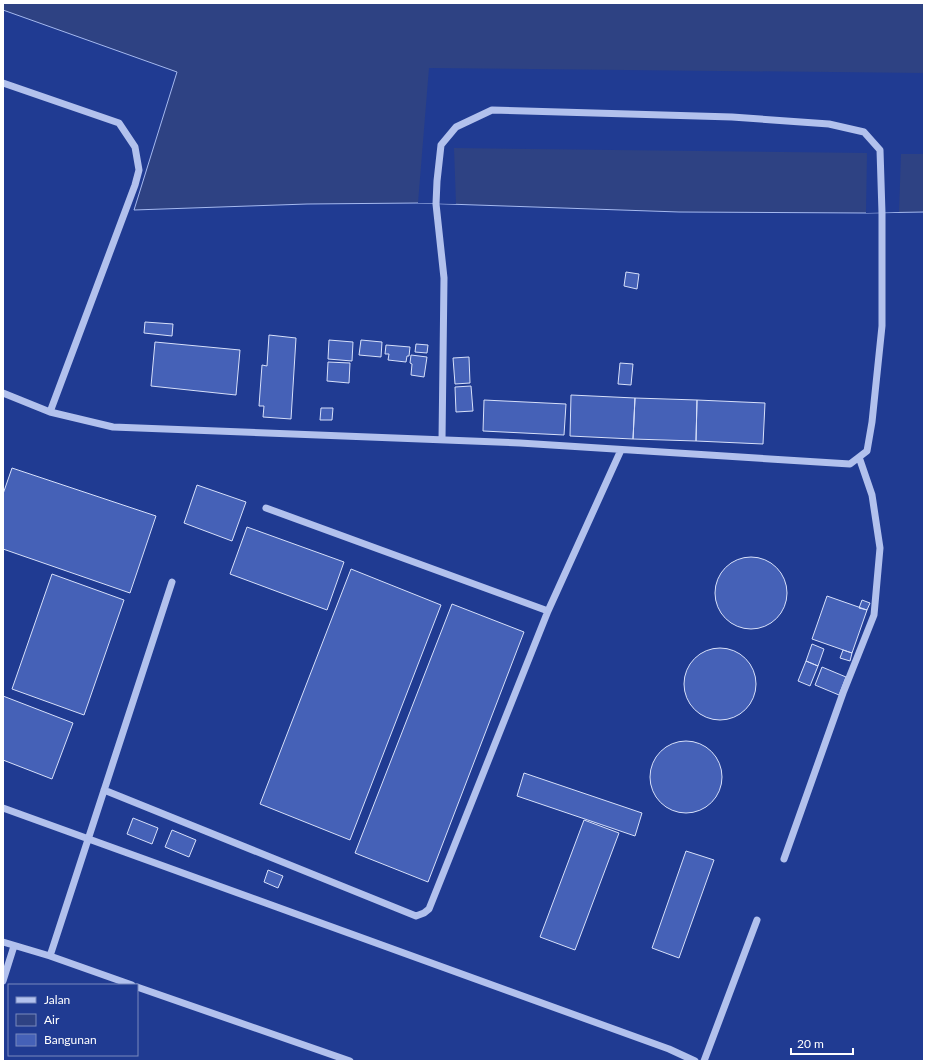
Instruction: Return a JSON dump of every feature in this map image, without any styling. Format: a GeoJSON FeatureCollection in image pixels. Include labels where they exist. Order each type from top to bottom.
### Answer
{"type":"FeatureCollection","features":[{"type":"Feature","properties":{"kind":"lane"},"geometry":{"type":"LineString","coordinates":[[3,83],[119,123],[135,147],[139,170],[135,185],[50,412]]}},
{"type":"Feature","properties":{"kind":"lane"},"geometry":{"type":"LineString","coordinates":[[3,393],[50,412],[112,427],[442,440],[850,464],[867,451],[871,430],[882,326],[882,213],[880,150],[864,132],[830,124],[732,117],[492,110],[456,127],[441,145],[437,181],[436,204],[444,278],[442,440]]}},
{"type":"Feature","properties":{"kind":"lane"},"geometry":{"type":"LineString","coordinates":[[104,790],[416,916],[424,913],[429,909],[548,611],[620,450]]}},
{"type":"Feature","properties":{"kind":"lane"},"geometry":{"type":"LineString","coordinates":[[784,859],[843,693],[874,615],[880,548],[872,495],[859,457]]}},
{"type":"Feature","properties":{"kind":"lane"},"geometry":{"type":"LineString","coordinates":[[266,508],[548,611]]}},
{"type":"Feature","properties":{"kind":"lane"},"geometry":{"type":"LineString","coordinates":[[50,956],[172,582]]}},
{"type":"Feature","properties":{"kind":"lane"},"geometry":{"type":"LineString","coordinates":[[3,808],[669,1049],[695,1061]]}},
{"type":"Feature","properties":{"kind":"lane"},"geometry":{"type":"LineString","coordinates":[[704,1061],[757,920]]}},
{"type":"Feature","properties":{"kind":"lane"},"geometry":{"type":"LineString","coordinates":[[3,942],[50,956],[129,984]]}},
{"type":"Feature","properties":{"kind":"lane"},"geometry":{"type":"LineString","coordinates":[[3,982],[14,946]]}},
{"type":"Feature","properties":{"kind":"lane"},"geometry":{"type":"LineString","coordinates":[[138,987],[350,1061]]}},
{"type":"Feature","properties":{"kind":"water"},"geometry":{"type":"Polygon","coordinates":[[[3,3],[924,3],[924,212],[679,212],[418,203],[307,204],[134,210],[177,72],[3,10],[3,3]]]}},
{"type":"Feature","properties":{"kind":"pier"},"geometry":{"type":"Polygon","coordinates":[[[429,68],[924,73],[924,154],[901,154],[899,212],[866,213],[867,153],[454,148],[456,204],[418,203],[429,68]]]}},
{"type":"Feature","properties":{"kind":"building"},"geometry":{"type":"Polygon","coordinates":[[[626,272],[639,274],[637,289],[624,286],[626,272]]]}},
{"type":"Feature","properties":{"kind":"building"},"geometry":{"type":"Polygon","coordinates":[[[145,322],[173,324],[172,336],[144,333],[145,322]]]}},
{"type":"Feature","properties":{"kind":"building"},"geometry":{"type":"Polygon","coordinates":[[[269,335],[296,338],[291,419],[263,417],[264,406],[259,406],[262,365],[267,366],[269,335]]]}},
{"type":"Feature","properties":{"kind":"building"},"geometry":{"type":"Polygon","coordinates":[[[329,340],[353,342],[352,361],[328,359],[329,340]]]}},
{"type":"Feature","properties":{"kind":"building"},"geometry":{"type":"Polygon","coordinates":[[[361,340],[382,342],[381,357],[359,355],[361,340]]]}},
{"type":"Feature","properties":{"kind":"building"},"geometry":{"type":"Polygon","coordinates":[[[155,342],[240,350],[236,395],[151,386],[155,342]]]}},
{"type":"Feature","properties":{"kind":"building"},"geometry":{"type":"Polygon","coordinates":[[[416,344],[428,345],[427,353],[415,352],[416,344]]]}},
{"type":"Feature","properties":{"kind":"building"},"geometry":{"type":"Polygon","coordinates":[[[386,345],[410,347],[409,356],[407,356],[406,362],[388,360],[389,354],[385,354],[386,345]]]}},
{"type":"Feature","properties":{"kind":"building"},"geometry":{"type":"Polygon","coordinates":[[[411,355],[427,357],[424,377],[411,375],[411,355]]]}},
{"type":"Feature","properties":{"kind":"building"},"geometry":{"type":"Polygon","coordinates":[[[469,357],[470,383],[455,384],[453,358],[469,357]]]}},
{"type":"Feature","properties":{"kind":"building"},"geometry":{"type":"Polygon","coordinates":[[[328,362],[350,363],[349,383],[327,381],[328,362]]]}},
{"type":"Feature","properties":{"kind":"building"},"geometry":{"type":"Polygon","coordinates":[[[620,363],[633,364],[631,385],[618,384],[620,363]]]}},
{"type":"Feature","properties":{"kind":"building"},"geometry":{"type":"Polygon","coordinates":[[[471,386],[473,411],[456,412],[455,387],[471,386]]]}},
{"type":"Feature","properties":{"kind":"building"},"geometry":{"type":"Polygon","coordinates":[[[571,395],[635,398],[633,439],[570,436],[571,395]]]}},
{"type":"Feature","properties":{"kind":"building"},"geometry":{"type":"Polygon","coordinates":[[[635,398],[697,400],[696,441],[633,439],[635,398]]]}},
{"type":"Feature","properties":{"kind":"building"},"geometry":{"type":"Polygon","coordinates":[[[484,400],[566,404],[564,435],[483,431],[484,400]]]}},
{"type":"Feature","properties":{"kind":"building"},"geometry":{"type":"Polygon","coordinates":[[[697,400],[765,403],[763,444],[696,441],[697,400]]]}},
{"type":"Feature","properties":{"kind":"building"},"geometry":{"type":"Polygon","coordinates":[[[321,408],[333,408],[332,420],[320,420],[321,408]]]}},
{"type":"Feature","properties":{"kind":"building"},"geometry":{"type":"Polygon","coordinates":[[[12,468],[156,516],[130,593],[3,549],[3,494],[12,468]]]}},
{"type":"Feature","properties":{"kind":"building"},"geometry":{"type":"Polygon","coordinates":[[[197,485],[246,502],[232,541],[184,523],[197,485]]]}},
{"type":"Feature","properties":{"kind":"building"},"geometry":{"type":"Polygon","coordinates":[[[247,527],[344,562],[327,610],[230,574],[247,527]]]}},
{"type":"Feature","properties":{"kind":"building"},"geometry":{"type":"Polygon","coordinates":[[[751,557],[765,560],[777,567],[784,579],[787,593],[784,607],[777,619],[765,626],[751,629],[737,626],[725,619],[718,607],[715,593],[718,579],[725,567],[737,560],[751,557]]]}},
{"type":"Feature","properties":{"kind":"building"},"geometry":{"type":"Polygon","coordinates":[[[351,569],[441,605],[350,840],[260,804],[351,569]]]}},
{"type":"Feature","properties":{"kind":"building"},"geometry":{"type":"Polygon","coordinates":[[[52,574],[124,600],[84,715],[12,689],[52,574]]]}},
{"type":"Feature","properties":{"kind":"building"},"geometry":{"type":"Polygon","coordinates":[[[827,596],[867,610],[852,653],[812,639],[827,596]]]}},
{"type":"Feature","properties":{"kind":"building"},"geometry":{"type":"Polygon","coordinates":[[[862,600],[870,603],[867,610],[859,608],[862,600]]]}},
{"type":"Feature","properties":{"kind":"building"},"geometry":{"type":"Polygon","coordinates":[[[452,604],[524,632],[428,882],[355,853],[452,604]]]}},
{"type":"Feature","properties":{"kind":"building"},"geometry":{"type":"Polygon","coordinates":[[[812,644],[824,649],[818,666],[806,661],[812,644]]]}},
{"type":"Feature","properties":{"kind":"building"},"geometry":{"type":"Polygon","coordinates":[[[720,648],[734,651],[746,658],[753,670],[756,684],[753,698],[746,710],[734,717],[720,720],[706,717],[694,710],[687,698],[684,684],[687,670],[694,658],[706,651],[720,648]]]}},
{"type":"Feature","properties":{"kind":"building"},"geometry":{"type":"Polygon","coordinates":[[[843,650],[852,653],[850,661],[840,658],[843,650]]]}},
{"type":"Feature","properties":{"kind":"building"},"geometry":{"type":"Polygon","coordinates":[[[806,661],[818,666],[810,686],[798,681],[806,661]]]}},
{"type":"Feature","properties":{"kind":"building"},"geometry":{"type":"Polygon","coordinates":[[[822,667],[846,677],[839,695],[815,685],[822,667]]]}},
{"type":"Feature","properties":{"kind":"building"},"geometry":{"type":"Polygon","coordinates":[[[3,696],[73,723],[52,779],[3,760],[3,696]]]}},
{"type":"Feature","properties":{"kind":"building"},"geometry":{"type":"Polygon","coordinates":[[[686,741],[700,744],[712,751],[719,763],[722,777],[719,791],[712,803],[700,810],[686,813],[672,810],[660,803],[653,791],[650,777],[653,763],[660,751],[672,744],[686,741]]]}},
{"type":"Feature","properties":{"kind":"building"},"geometry":{"type":"Polygon","coordinates":[[[524,773],[642,813],[635,836],[517,796],[524,773]]]}},
{"type":"Feature","properties":{"kind":"building"},"geometry":{"type":"Polygon","coordinates":[[[133,818],[158,828],[152,844],[127,834],[133,818]]]}},
{"type":"Feature","properties":{"kind":"building"},"geometry":{"type":"Polygon","coordinates":[[[584,820],[619,833],[575,950],[540,937],[584,820]]]}},
{"type":"Feature","properties":{"kind":"building"},"geometry":{"type":"Polygon","coordinates":[[[172,830],[196,840],[189,857],[165,847],[172,830]]]}},
{"type":"Feature","properties":{"kind":"building"},"geometry":{"type":"Polygon","coordinates":[[[686,851],[714,860],[679,958],[652,948],[686,851]]]}},
{"type":"Feature","properties":{"kind":"building"},"geometry":{"type":"Polygon","coordinates":[[[268,870],[283,876],[278,888],[264,882],[268,870]]]}}]}
